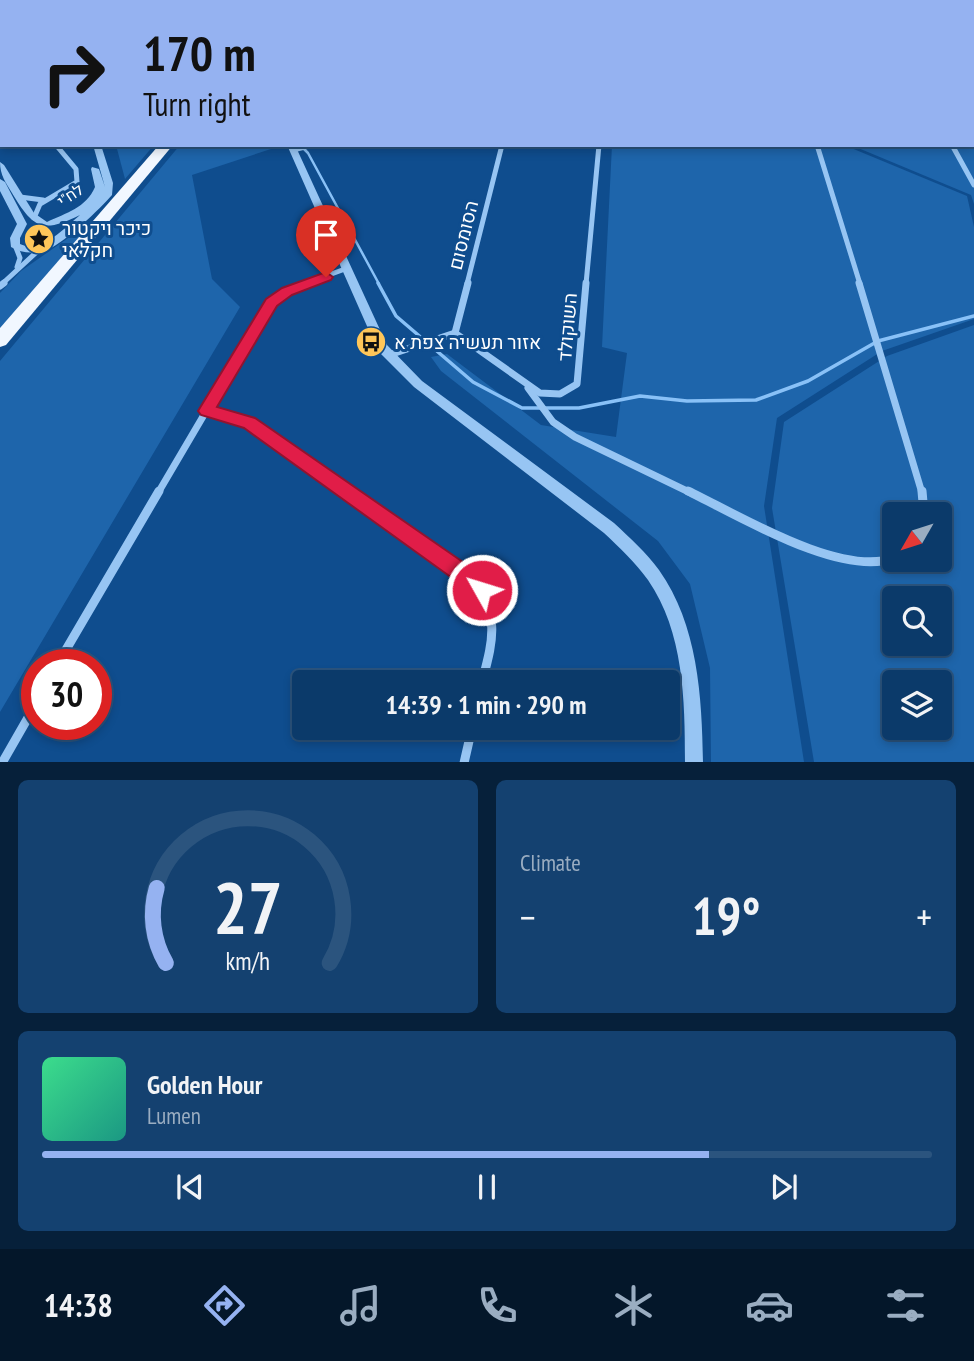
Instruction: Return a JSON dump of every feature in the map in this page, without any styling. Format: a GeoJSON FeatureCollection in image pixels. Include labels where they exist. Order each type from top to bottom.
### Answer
{"type":"FeatureCollection","features":[{"type":"Feature","properties":{"kind":"highway"},"geometry":{"type":"LineString","coordinates":[[0,340],[164,147]]}},
{"type":"Feature","properties":{"kind":"street"},"geometry":{"type":"LineString","coordinates":[[43,221],[37,208],[67,190],[76,182],[78,175],[57,147]]}},
{"type":"Feature","properties":{"kind":"street","name":"לח\"י"},"geometry":{"type":"LineString","coordinates":[[43,221],[84,208],[99,193],[100,184],[89,147]]}},
{"type":"Feature","properties":{"kind":"street","name":"לח\"י"},"geometry":{"type":"LineString","coordinates":[[57,238],[99,205],[108,193],[109,185],[98,147]]}},
{"type":"Feature","properties":{"kind":"street","name":"הסומסום"},"geometry":{"type":"LineString","coordinates":[[454,333],[501,147]]}},
{"type":"Feature","properties":{"kind":"street","name":"השוקולד"},"geometry":{"type":"LineString","coordinates":[[454,333],[540,393],[560,394],[577,384],[599,147]]}},
{"type":"Feature","properties":{"kind":"street"},"geometry":{"type":"LineString","coordinates":[[818,147],[922,486],[923,502]]}},
{"type":"Feature","properties":{"kind":"street"},"geometry":{"type":"LineString","coordinates":[[953,147],[974,185]]}},
{"type":"Feature","properties":{"kind":"street"},"geometry":{"type":"LineString","coordinates":[[292,148],[370,325],[390,355],[418,384],[609,528],[637,554],[655,577],[684,642],[691,680],[694,762]]}},
{"type":"Feature","properties":{"kind":"street"},"geometry":{"type":"LineString","coordinates":[[0,165],[20,197],[43,221],[60,230],[57,238],[15,270],[0,286]]}},
{"type":"Feature","properties":{"kind":"street"},"geometry":{"type":"LineString","coordinates":[[0,182],[21,218],[22,224],[16,239],[20,258],[15,270]]}},
{"type":"Feature","properties":{"kind":"street"},"geometry":{"type":"LineString","coordinates":[[20,197],[34,201],[50,198]]}},
{"type":"Feature","properties":{"kind":"street"},"geometry":{"type":"LineString","coordinates":[[16,239],[29,227],[43,221]]}},
{"type":"Feature","properties":{"kind":"street"},"geometry":{"type":"LineString","coordinates":[[16,239],[30,250],[45,246]]}},
{"type":"Feature","properties":{"kind":"street"},"geometry":{"type":"LineString","coordinates":[[66,649],[271,303],[287,292],[345,269]]}},
{"type":"Feature","properties":{"kind":"street"},"geometry":{"type":"LineString","coordinates":[[390,355],[454,333]]}},
{"type":"Feature","properties":{"kind":"street"},"geometry":{"type":"LineString","coordinates":[[526,385],[553,422],[575,438],[822,555],[857,563],[882,562]]}},
{"type":"Feature","properties":{"kind":"street"},"geometry":{"type":"LineString","coordinates":[[206,411],[249,422],[482,590],[494,618],[493,637],[485,670]]}},
{"type":"Feature","properties":{"kind":"street"},"geometry":{"type":"LineString","coordinates":[[2,762],[21,729]]}},
{"type":"Feature","properties":{"kind":"street"},"geometry":{"type":"LineString","coordinates":[[464,762],[469,740]]}},
{"type":"Feature","properties":{"kind":"shaded area"},"geometry":{"type":"Polygon","coordinates":[[[117,147],[152,147],[125,179],[117,147]]]}},
{"type":"Feature","properties":{"kind":"shaded area"},"geometry":{"type":"Polygon","coordinates":[[[178,147],[273,147],[192,175],[212,279],[240,307],[37,649],[21,649],[21,677],[0,712],[0,361],[178,147]]]}},
{"type":"Feature","properties":{"kind":"shaded area"},"geometry":{"type":"Polygon","coordinates":[[[612,147],[849,147],[967,196],[974,227],[974,319],[882,351],[777,418],[764,506],[804,762],[711,762],[710,668],[690,584],[658,541],[441,371],[431,357],[447,354],[541,425],[616,437],[627,353],[602,347],[612,147]]]}},
{"type":"Feature","properties":{"kind":"shaded area"},"geometry":{"type":"Polygon","coordinates":[[[856,147],[974,147],[974,204],[971,195],[856,147]]]}},
{"type":"Feature","properties":{"kind":"shaded area"},"geometry":{"type":"Polygon","coordinates":[[[101,215],[0,332],[0,293],[21,271],[101,215]]]}},
{"type":"Feature","properties":{"kind":"shaded area"},"geometry":{"type":"Polygon","coordinates":[[[974,325],[974,762],[814,762],[772,508],[784,422],[887,356],[974,325]]]}},
{"type":"Feature","properties":{"kind":"waterway"},"geometry":{"type":"LineString","coordinates":[[302,147],[308,153],[379,284]]}},
{"type":"Feature","properties":{"kind":"waterway"},"geometry":{"type":"LineString","coordinates":[[378,283],[396,316],[473,382],[522,408],[579,408],[640,396],[687,401],[756,400],[808,381],[878,341],[974,316]]}},
{"type":"Feature","properties":{"kind":"place","name":"כיכר ויקטור חקלאי"},"geometry":{"type":"Point","coordinates":[39,239]}},
{"type":"Feature","properties":{"kind":"place","name":"אזור תעשיה צפת א"},"geometry":{"type":"Point","coordinates":[371,342]}},
{"type":"Feature","properties":{"kind":"route"},"geometry":{"type":"LineString","coordinates":[[326,277],[287,292],[271,303],[206,411],[249,422],[482,590]]}}]}
